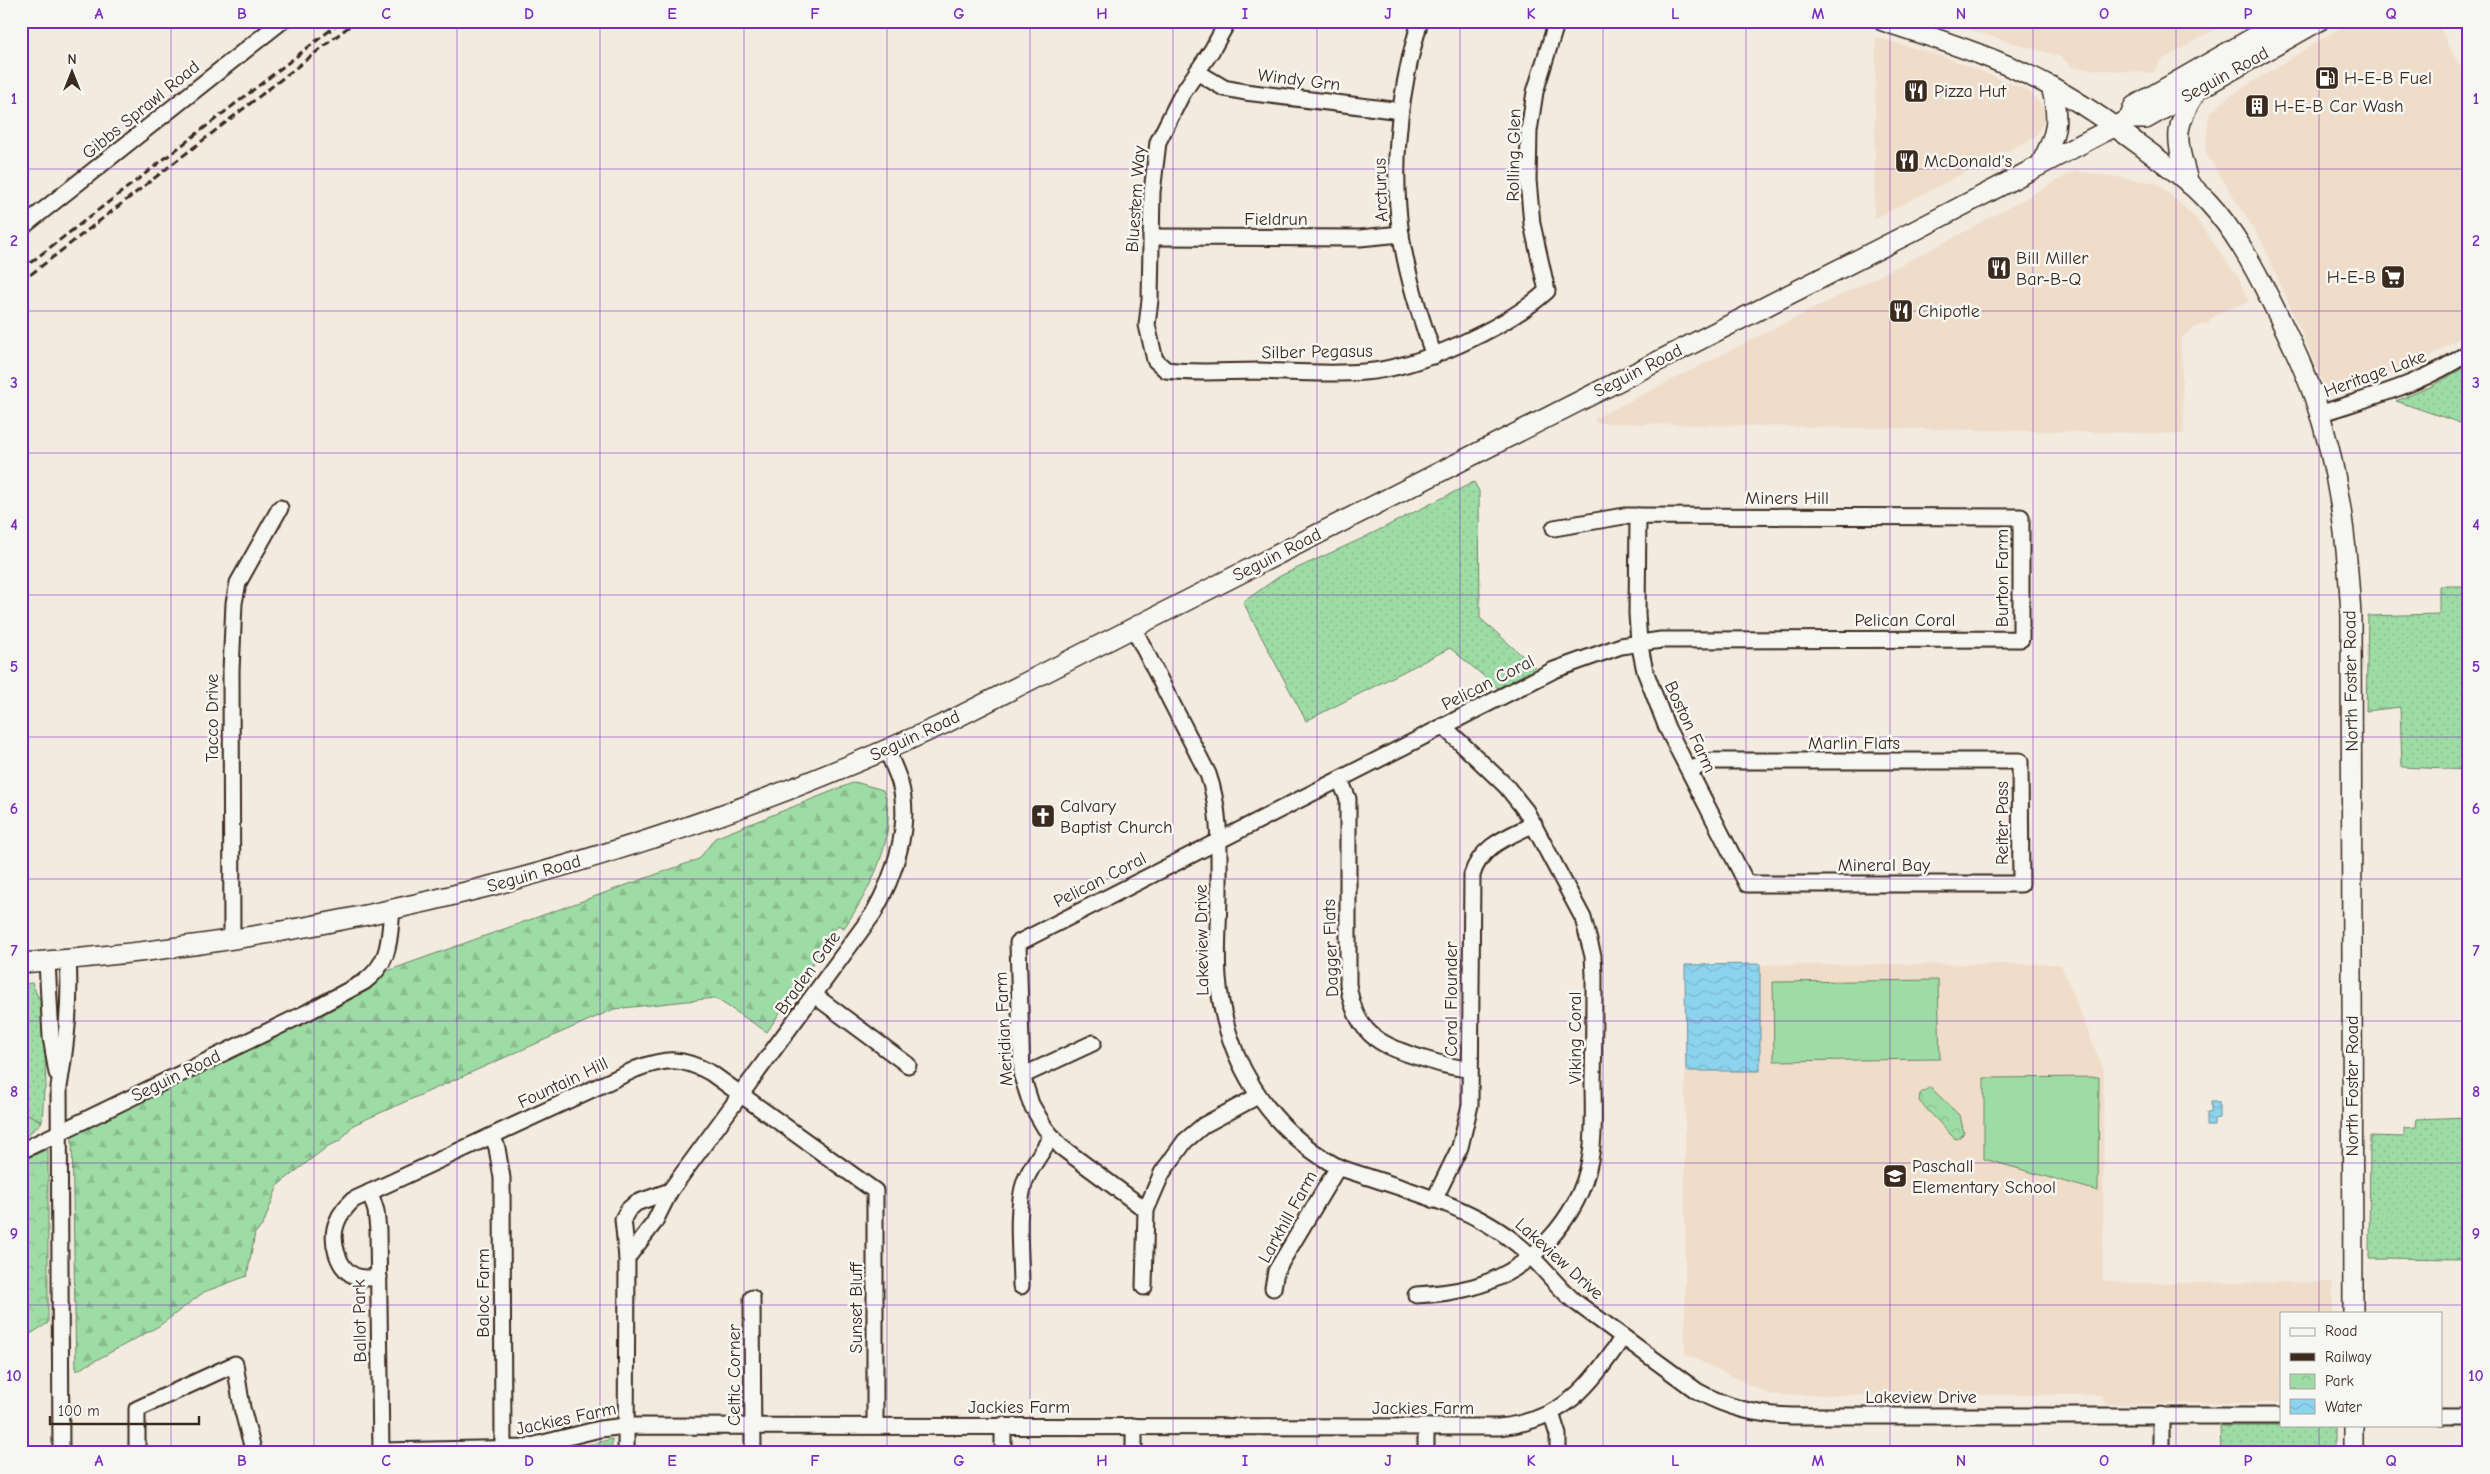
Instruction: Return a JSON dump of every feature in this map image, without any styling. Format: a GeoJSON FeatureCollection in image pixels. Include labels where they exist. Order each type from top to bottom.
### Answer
{"type":"FeatureCollection","features":[{"type":"Feature","properties":{"kind":"main road","name":"North Foster Road"},"geometry":{"type":"LineString","coordinates":[[1883,21],[1952,43],[2051,86],[2122,123],[2209,202],[2231,232],[2260,279],[2289,337],[2319,414],[2336,482],[2346,542],[2351,616],[2353,1312]]}},
{"type":"Feature","properties":{"kind":"main road","name":"Seguin Road"},"geometry":{"type":"LineString","coordinates":[[2122,123],[2134,106],[2282,21]]}},
{"type":"Feature","properties":{"kind":"main road","name":"Seguin Road"},"geometry":{"type":"LineString","coordinates":[[21,963],[232,939],[392,909],[485,888],[640,843],[797,787],[946,723],[1134,629],[2122,123],[2146,119],[2319,21]]}},
{"type":"Feature","properties":{"kind":"main road"},"geometry":{"type":"LineString","coordinates":[[2040,165],[2050,147],[2057,123],[2056,107],[2051,86]]}},
{"type":"Feature","properties":{"kind":"main road"},"geometry":{"type":"LineString","coordinates":[[2189,184],[2177,138],[2178,124],[2198,90]]}},
{"type":"Feature","properties":{"kind":"main road"},"geometry":{"type":"LineString","coordinates":[[2353,1426],[2353,1453]]}},
{"type":"Feature","properties":{"kind":"street","name":"Gibbs Sprawl Road"},"geometry":{"type":"LineString","coordinates":[[21,228],[282,21]]}},
{"type":"Feature","properties":{"kind":"street","name":"Bluestem Way"},"geometry":{"type":"LineString","coordinates":[[1160,366],[1152,349],[1147,326],[1154,174],[1158,142],[1167,121],[1228,21]]}},
{"type":"Feature","properties":{"kind":"street","name":"Arcturus"},"geometry":{"type":"LineString","coordinates":[[1420,21],[1412,49],[1401,111],[1398,174],[1401,234],[1414,298],[1434,356]]}},
{"type":"Feature","properties":{"kind":"street","name":"Rolling Glen"},"geometry":{"type":"LineString","coordinates":[[1547,291],[1532,224],[1528,180],[1529,131],[1534,92],[1558,21]]}},
{"type":"Feature","properties":{"kind":"street","name":"Windy Grn"},"geometry":{"type":"LineString","coordinates":[[1197,72],[1224,88],[1401,111]]}},
{"type":"Feature","properties":{"kind":"street","name":"Fieldrun"},"geometry":{"type":"LineString","coordinates":[[1152,237],[1360,238],[1401,234]]}},
{"type":"Feature","properties":{"kind":"street","name":"Silber Pegasus"},"geometry":{"type":"LineString","coordinates":[[1160,366],[1175,371],[1364,372],[1407,366],[1434,356],[1504,321],[1547,291]]}},
{"type":"Feature","properties":{"kind":"street","name":"Heritage Lake"},"geometry":{"type":"LineString","coordinates":[[2319,414],[2410,384],[2437,372],[2469,352]]}},
{"type":"Feature","properties":{"kind":"street","name":"Tacco Drive"},"geometry":{"type":"LineString","coordinates":[[232,939],[231,672],[234,603],[238,583],[280,508]]}},
{"type":"Feature","properties":{"kind":"street","name":"Miners Hill"},"geometry":{"type":"LineString","coordinates":[[1554,528],[1610,517],[1638,516],[2021,517]]}},
{"type":"Feature","properties":{"kind":"street","name":"Boston Farm"},"geometry":{"type":"LineString","coordinates":[[1638,516],[1640,642],[1645,672],[1658,708],[1746,884]]}},
{"type":"Feature","properties":{"kind":"street","name":"Burton Farm"},"geometry":{"type":"LineString","coordinates":[[2021,517],[2021,639]]}},
{"type":"Feature","properties":{"kind":"street","name":"Lakeview Drive"},"geometry":{"type":"LineString","coordinates":[[1134,629],[1208,774],[1215,793],[1219,839],[1218,976],[1222,1005],[1236,1056],[1258,1096],[1291,1134],[1322,1158],[1338,1167],[1434,1200],[1485,1222],[1531,1256],[1558,1288],[1623,1337],[1702,1394],[1734,1408],[1764,1415],[2280,1416]]}},
{"type":"Feature","properties":{"kind":"street","name":"Pelican Coral"},"geometry":{"type":"LineString","coordinates":[[1018,943],[1554,670],[1602,652],[1640,642],[1690,638],[2021,639]]}},
{"type":"Feature","properties":{"kind":"street","name":"Viking Coral"},"geometry":{"type":"LineString","coordinates":[[1416,1295],[1444,1293],[1474,1287],[1506,1274],[1531,1256],[1558,1229],[1573,1206],[1587,1173],[1593,1139],[1593,956],[1583,918],[1534,824],[1517,798],[1443,726]]}},
{"type":"Feature","properties":{"kind":"street","name":"Braden Gate"},"geometry":{"type":"LineString","coordinates":[[627,1258],[654,1223],[670,1191],[873,914],[885,893],[893,871],[902,833],[903,803],[900,783],[886,750]]}},
{"type":"Feature","properties":{"kind":"street","name":"Marlin Flats"},"geometry":{"type":"LineString","coordinates":[[1689,770],[1713,761],[2020,762]]}},
{"type":"Feature","properties":{"kind":"street","name":"Reiter Pass"},"geometry":{"type":"LineString","coordinates":[[2020,762],[2021,884]]}},
{"type":"Feature","properties":{"kind":"street","name":"Dagger Flats"},"geometry":{"type":"LineString","coordinates":[[1340,780],[1348,799],[1348,984],[1351,1004],[1355,1014],[1366,1030],[1382,1044],[1453,1068],[1470,1069]]}},
{"type":"Feature","properties":{"kind":"street","name":"Coral Flounder"},"geometry":{"type":"LineString","coordinates":[[1434,1200],[1465,1133],[1470,1105],[1472,875],[1478,860],[1491,845],[1534,824]]}},
{"type":"Feature","properties":{"kind":"street","name":"Mineral Bay"},"geometry":{"type":"LineString","coordinates":[[1746,884],[2021,884]]}},
{"type":"Feature","properties":{"kind":"street","name":"Seguin Road"},"geometry":{"type":"LineString","coordinates":[[21,1151],[306,1013],[364,982],[385,960],[392,909]]}},
{"type":"Feature","properties":{"kind":"street","name":"Meridian Farm"},"geometry":{"type":"LineString","coordinates":[[1018,943],[1022,1076],[1031,1104],[1051,1137],[1073,1156],[1146,1210]]}},
{"type":"Feature","properties":{"kind":"street"},"geometry":{"type":"LineString","coordinates":[[61,1453],[59,1087],[67,1035],[70,986],[68,959]]}},
{"type":"Feature","properties":{"kind":"street"},"geometry":{"type":"LineString","coordinates":[[47,961],[51,1038],[59,1087]]}},
{"type":"Feature","properties":{"kind":"street"},"geometry":{"type":"LineString","coordinates":[[814,995],[908,1065]]}},
{"type":"Feature","properties":{"kind":"street"},"geometry":{"type":"LineString","coordinates":[[1022,1076],[1094,1043]]}},
{"type":"Feature","properties":{"kind":"street","name":"Fountain Hill"},"geometry":{"type":"LineString","coordinates":[[379,1278],[355,1276],[343,1268],[336,1251],[336,1222],[345,1207],[353,1200],[656,1062],[684,1061],[698,1066],[875,1191]]}},
{"type":"Feature","properties":{"kind":"street"},"geometry":{"type":"LineString","coordinates":[[1144,1287],[1146,1210],[1162,1173],[1185,1141],[1217,1117],[1258,1096]]}},
{"type":"Feature","properties":{"kind":"street","name":"Baloc Farm"},"geometry":{"type":"LineString","coordinates":[[493,1137],[497,1148],[502,1178],[502,1450]]}},
{"type":"Feature","properties":{"kind":"street"},"geometry":{"type":"LineString","coordinates":[[1021,1286],[1020,1210],[1025,1181],[1051,1137]]}},
{"type":"Feature","properties":{"kind":"street","name":"Larkhill Farm"},"geometry":{"type":"LineString","coordinates":[[1273,1288],[1276,1271],[1338,1167]]}},
{"type":"Feature","properties":{"kind":"street"},"geometry":{"type":"LineString","coordinates":[[626,1453],[627,1258],[623,1219],[628,1210],[636,1203],[670,1191]]}},
{"type":"Feature","properties":{"kind":"street","name":"Sunset Bluff"},"geometry":{"type":"LineString","coordinates":[[875,1191],[875,1425]]}},
{"type":"Feature","properties":{"kind":"street","name":"Ballot Park"},"geometry":{"type":"LineString","coordinates":[[370,1192],[376,1211],[378,1230],[381,1451]]}},
{"type":"Feature","properties":{"kind":"street","name":"Celtic Corner"},"geometry":{"type":"LineString","coordinates":[[752,1298],[753,1453]]}},
{"type":"Feature","properties":{"kind":"street","name":"Jackies Farm"},"geometry":{"type":"LineString","coordinates":[[381,1451],[502,1450],[523,1448],[600,1429],[626,1426],[1511,1426],[1551,1413],[1566,1404],[1593,1380],[1623,1337]]}},
{"type":"Feature","properties":{"kind":"street"},"geometry":{"type":"LineString","coordinates":[[137,1453],[137,1409],[235,1364],[242,1408],[254,1453]]}},
{"type":"Feature","properties":{"kind":"street"},"geometry":{"type":"LineString","coordinates":[[1551,1413],[1558,1435],[1558,1453]]}},
{"type":"Feature","properties":{"kind":"street"},"geometry":{"type":"LineString","coordinates":[[2161,1415],[2161,1453]]}},
{"type":"Feature","properties":{"kind":"street"},"geometry":{"type":"LineString","coordinates":[[2442,1416],[2469,1416]]}},
{"type":"Feature","properties":{"kind":"street"},"geometry":{"type":"LineString","coordinates":[[1003,1425],[1003,1453]]}},
{"type":"Feature","properties":{"kind":"street"},"geometry":{"type":"LineString","coordinates":[[1134,1426],[1134,1453]]}},
{"type":"Feature","properties":{"kind":"street"},"geometry":{"type":"LineString","coordinates":[[1426,1427],[1426,1453]]}},
{"type":"Feature","properties":{"kind":"shaded area"},"geometry":{"type":"Polygon","coordinates":[[[1938,21],[2230,21],[2160,61],[2153,73],[2074,68],[2059,56],[1938,21]]]}},
{"type":"Feature","properties":{"kind":"shaded area"},"geometry":{"type":"Polygon","coordinates":[[[2351,21],[2436,21],[2459,65],[2466,61],[2469,65],[2469,332],[2429,357],[2329,396],[2262,242],[2205,152],[2209,114],[2230,96],[2351,21]]]}},
{"type":"Feature","properties":{"kind":"shaded area"},"geometry":{"type":"Polygon","coordinates":[[[1876,37],[1948,58],[2029,91],[2044,108],[2044,122],[2035,137],[1874,219],[1876,37]]]}},
{"type":"Feature","properties":{"kind":"shaded area"},"geometry":{"type":"Polygon","coordinates":[[[2075,171],[2157,183],[2195,217],[2239,279],[2249,302],[2223,311],[2210,319],[2209,323],[2195,327],[2181,338],[2184,434],[1596,423],[1594,419],[1936,247],[2075,171]]]}},
{"type":"Feature","properties":{"kind":"shaded area","name":"Paschall Elementary School"},"geometry":{"type":"Polygon","coordinates":[[[2061,964],[2104,1071],[2103,1280],[2133,1283],[2333,1282],[2333,1312],[2280,1312],[2280,1403],[2105,1404],[2102,1395],[1771,1395],[1685,1354],[1685,965],[2061,964]]]}},
{"type":"Feature","properties":{"kind":"green space"},"geometry":{"type":"Polygon","coordinates":[[[2469,365],[2469,426],[2396,401],[2430,387],[2469,365]]]}},
{"type":"Feature","properties":{"kind":"green space"},"geometry":{"type":"Polygon","coordinates":[[[1474,482],[1479,491],[1480,618],[1536,668],[1498,688],[1450,648],[1306,721],[1243,602],[1280,576],[1361,539],[1474,482]]]}},
{"type":"Feature","properties":{"kind":"green space"},"geometry":{"type":"Polygon","coordinates":[[[2439,586],[2469,586],[2469,770],[2402,767],[2400,707],[2366,711],[2368,616],[2439,614],[2439,586]]]}},
{"type":"Feature","properties":{"kind":"green space"},"geometry":{"type":"Polygon","coordinates":[[[855,782],[883,790],[887,807],[888,825],[885,844],[879,862],[863,898],[844,928],[838,925],[767,1032],[715,998],[614,1009],[353,1125],[340,1141],[328,1146],[278,1185],[263,1225],[255,1233],[247,1276],[204,1292],[159,1326],[76,1371],[72,1135],[390,970],[699,859],[715,838],[855,782]]]}},
{"type":"Feature","properties":{"kind":"green space"},"geometry":{"type":"Polygon","coordinates":[[[1938,980],[1940,1059],[1774,1061],[1773,982],[1938,980]]]}},
{"type":"Feature","properties":{"kind":"green space"},"geometry":{"type":"Polygon","coordinates":[[[32,983],[38,997],[43,999],[46,1087],[44,1090],[42,1122],[21,1110],[21,984],[32,983]]]}},
{"type":"Feature","properties":{"kind":"green space"},"geometry":{"type":"Polygon","coordinates":[[[2099,1077],[2098,1191],[1984,1159],[1984,1078],[2099,1077]]]}},
{"type":"Feature","properties":{"kind":"green space"},"geometry":{"type":"Polygon","coordinates":[[[1930,1087],[1960,1116],[1964,1133],[1958,1139],[1954,1138],[1919,1101],[1920,1094],[1930,1087]]]}},
{"type":"Feature","properties":{"kind":"green space"},"geometry":{"type":"Polygon","coordinates":[[[21,1110],[42,1122],[21,1141],[21,1110]]]}},
{"type":"Feature","properties":{"kind":"green space"},"geometry":{"type":"Polygon","coordinates":[[[2468,1117],[2467,1259],[2369,1258],[2370,1136],[2404,1137],[2404,1128],[2416,1127],[2417,1119],[2468,1117]]]}},
{"type":"Feature","properties":{"kind":"green space"},"geometry":{"type":"Polygon","coordinates":[[[48,1149],[48,1323],[21,1340],[21,1161],[48,1149]]]}},
{"type":"Feature","properties":{"kind":"green space"},"geometry":{"type":"Polygon","coordinates":[[[2220,1426],[2334,1426],[2334,1453],[2221,1453],[2220,1426]]]}},
{"type":"Feature","properties":{"kind":"green space"},"geometry":{"type":"Polygon","coordinates":[[[612,1439],[612,1453],[555,1453],[612,1439]]]}},
{"type":"Feature","properties":{"kind":"water"},"geometry":{"type":"Polygon","coordinates":[[[1760,964],[1760,1071],[1686,1071],[1685,965],[1760,964]]]}},
{"type":"Feature","properties":{"kind":"water"},"geometry":{"type":"Polygon","coordinates":[[[2211,1102],[2219,1102],[2219,1118],[2214,1119],[2214,1126],[2207,1126],[2207,1113],[2211,1113],[2211,1102]]]}},
{"type":"Feature","properties":{"kind":"railway"},"geometry":{"type":"LineString","coordinates":[[21,270],[342,21]]}},
{"type":"Feature","properties":{"kind":"railway"},"geometry":{"type":"LineString","coordinates":[[21,282],[356,21]]}},
{"type":"Feature","properties":{"kind":"place","name":"H-E-B Fuel"},"geometry":{"type":"Point","coordinates":[2327,78]}},
{"type":"Feature","properties":{"kind":"place","name":"Pizza Hut"},"geometry":{"type":"Point","coordinates":[1916,91]}},
{"type":"Feature","properties":{"kind":"place","name":"H-E-B Car Wash"},"geometry":{"type":"Point","coordinates":[2257,106]}},
{"type":"Feature","properties":{"kind":"place","name":"McDonald's"},"geometry":{"type":"Point","coordinates":[1907,161]}},
{"type":"Feature","properties":{"kind":"place","name":"Bill Miller Bar-B-Q"},"geometry":{"type":"Point","coordinates":[1999,268]}},
{"type":"Feature","properties":{"kind":"place","name":"H-E-B"},"geometry":{"type":"Point","coordinates":[2393,277]}},
{"type":"Feature","properties":{"kind":"place","name":"Chipotle"},"geometry":{"type":"Point","coordinates":[1901,311]}},
{"type":"Feature","properties":{"kind":"place","name":"Calvary Baptist Church"},"geometry":{"type":"Point","coordinates":[1043,816]}},
{"type":"Feature","properties":{"kind":"place","name":"Paschall Elementary School"},"geometry":{"type":"Point","coordinates":[1895,1176]}}]}
